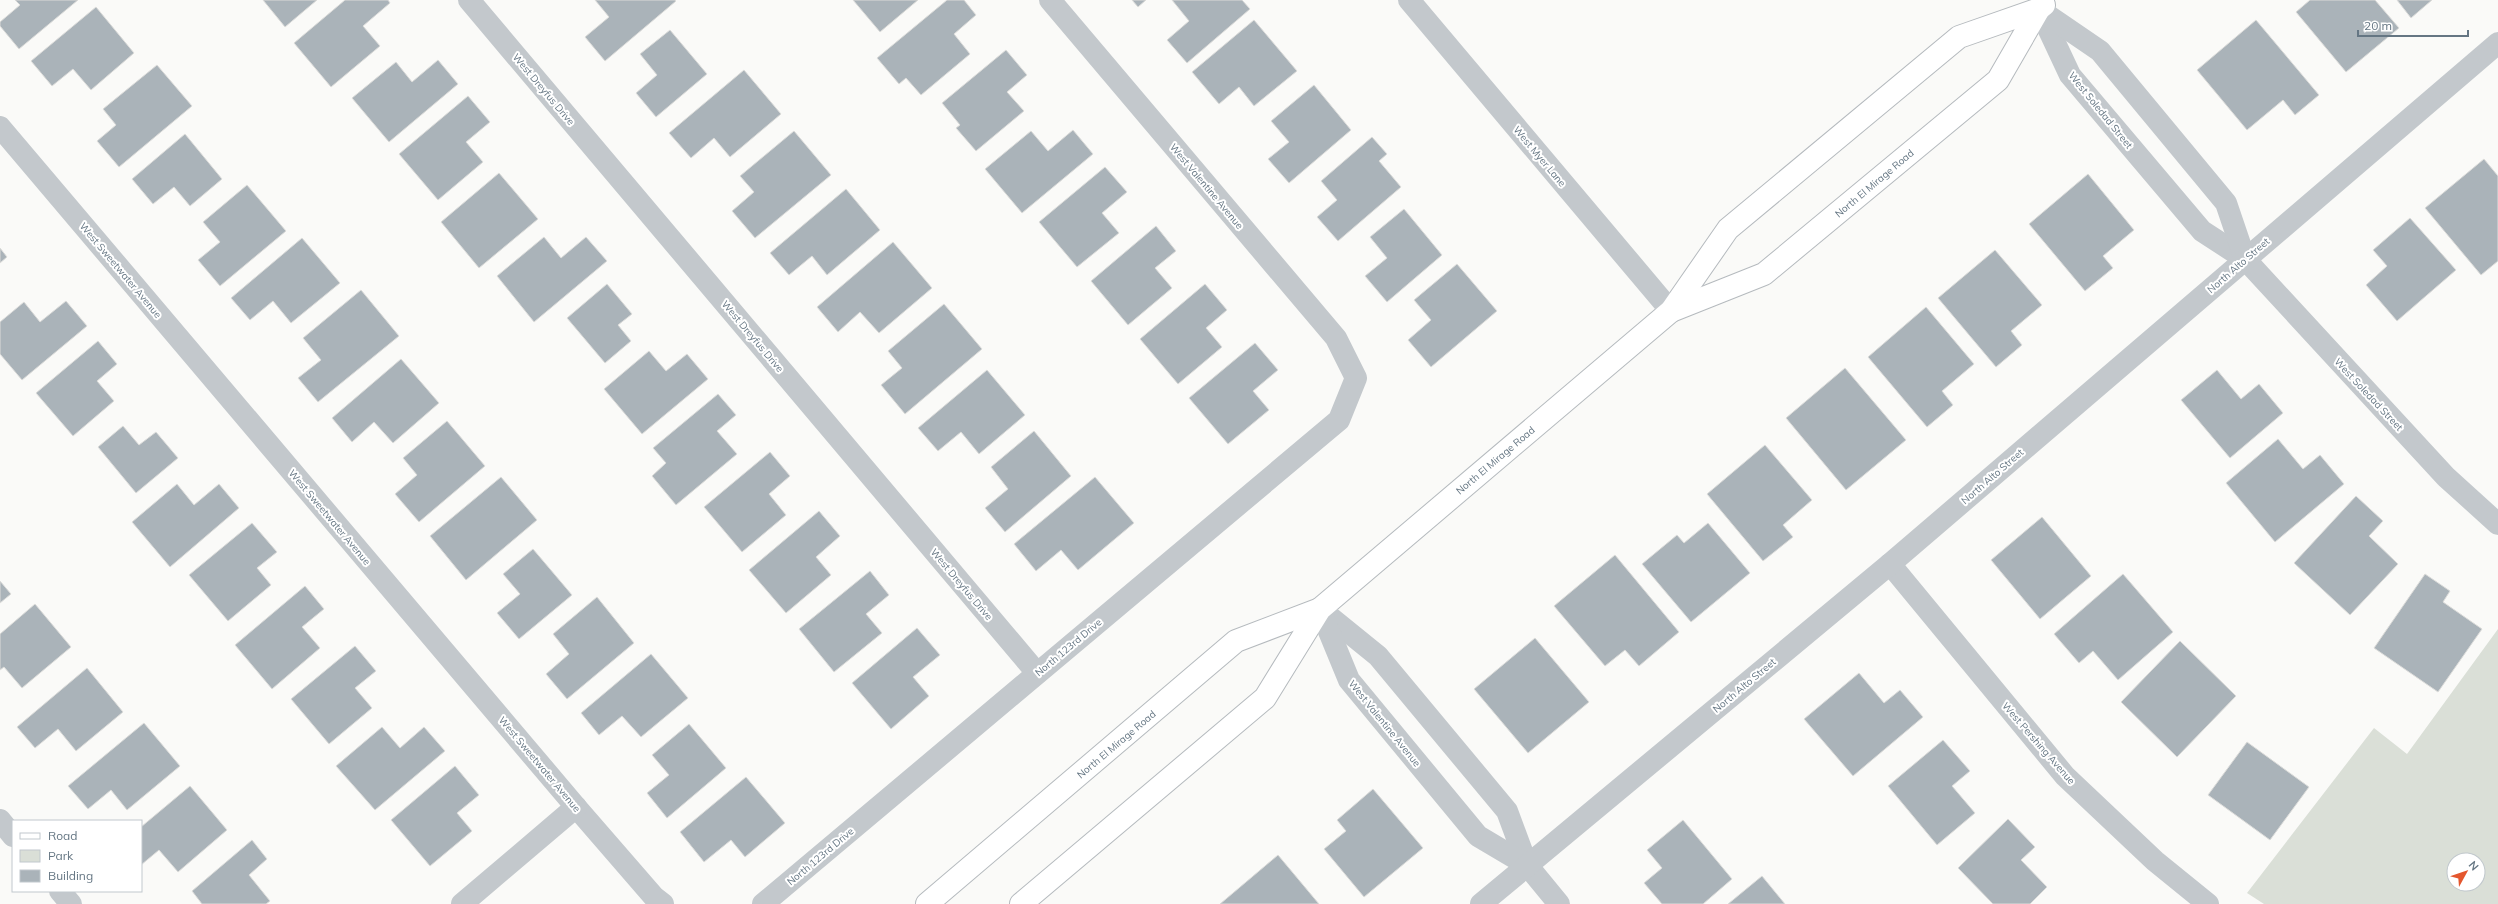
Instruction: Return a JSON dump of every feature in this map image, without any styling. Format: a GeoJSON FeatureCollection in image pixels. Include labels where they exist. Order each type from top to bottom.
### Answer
{"type":"FeatureCollection","features":[{"type":"Feature","properties":{"kind":"main road","name":"North El Mirage Road"},"geometry":{"type":"LineString","coordinates":[[1021,904],[1265,698],[1320,609],[1671,311],[1728,229],[1959,37],[2045,4]]}},
{"type":"Feature","properties":{"kind":"main road","name":"North El Mirage Road"},"geometry":{"type":"LineString","coordinates":[[1671,311],[1764,274],[1998,80],[2045,4]]}},
{"type":"Feature","properties":{"kind":"main road","name":"North El Mirage Road"},"geometry":{"type":"LineString","coordinates":[[927,904],[1236,641],[1320,609]]}},
{"type":"Feature","properties":{"kind":"street","name":"West Dreyfus Drive"},"geometry":{"type":"LineString","coordinates":[[470,0],[1037,673]]}},
{"type":"Feature","properties":{"kind":"street","name":"West Valentine Avenue"},"geometry":{"type":"LineString","coordinates":[[1050,0],[1336,338],[1356,378]]}},
{"type":"Feature","properties":{"kind":"street","name":"West Myer Lane"},"geometry":{"type":"LineString","coordinates":[[1409,0],[1671,311]]}},
{"type":"Feature","properties":{"kind":"street","name":"West Soledad Street"},"geometry":{"type":"LineString","coordinates":[[2045,4],[2100,50],[2226,203],[2245,259]]}},
{"type":"Feature","properties":{"kind":"street","name":"West Soledad Street"},"geometry":{"type":"LineString","coordinates":[[2045,4],[2070,74],[2202,231],[2245,259],[2446,477],[2498,524]]}},
{"type":"Feature","properties":{"kind":"street","name":"North Alto Street"},"geometry":{"type":"LineString","coordinates":[[1481,904],[1890,564],[2498,43]]}},
{"type":"Feature","properties":{"kind":"street","name":"West Sweetwater Avenue"},"geometry":{"type":"LineString","coordinates":[[0,127],[576,807],[654,897],[663,904]]}},
{"type":"Feature","properties":{"kind":"street","name":"North 123rd Drive"},"geometry":{"type":"LineString","coordinates":[[763,904],[1340,420],[1356,378]]}},
{"type":"Feature","properties":{"kind":"street","name":"West Pershing Avenue"},"geometry":{"type":"LineString","coordinates":[[1890,564],[2065,776],[2155,861],[2208,904]]}},
{"type":"Feature","properties":{"kind":"street","name":"West Valentine Avenue"},"geometry":{"type":"LineString","coordinates":[[1320,609],[1349,680],[1478,836],[1527,865]]}},
{"type":"Feature","properties":{"kind":"street","name":"West Valentine Avenue"},"geometry":{"type":"LineString","coordinates":[[1320,609],[1378,656],[1508,811],[1527,865],[1559,904]]}},
{"type":"Feature","properties":{"kind":"street"},"geometry":{"type":"LineString","coordinates":[[462,904],[576,807]]}},
{"type":"Feature","properties":{"kind":"street"},"geometry":{"type":"LineString","coordinates":[[0,820],[12,835]]}},
{"type":"Feature","properties":{"kind":"street"},"geometry":{"type":"LineString","coordinates":[[61,892],[71,904]]}},
{"type":"Feature","properties":{"kind":"green space"},"geometry":{"type":"Polygon","coordinates":[[[2498,629],[2498,904],[2264,904],[2247,893],[2374,728],[2407,754],[2498,629]]]}},
{"type":"Feature","properties":{"kind":"building"},"geometry":{"type":"Polygon","coordinates":[[[15,0],[78,0],[19,49],[0,26],[0,22],[20,5],[15,0]]]}},
{"type":"Feature","properties":{"kind":"building"},"geometry":{"type":"Polygon","coordinates":[[[263,0],[317,0],[285,27],[263,0]]]}},
{"type":"Feature","properties":{"kind":"building"},"geometry":{"type":"Polygon","coordinates":[[[345,0],[388,0],[390,3],[363,26],[380,46],[331,87],[294,43],[345,0]]]}},
{"type":"Feature","properties":{"kind":"building"},"geometry":{"type":"Polygon","coordinates":[[[595,0],[676,1],[605,61],[585,37],[609,17],[595,0]]]}},
{"type":"Feature","properties":{"kind":"building"},"geometry":{"type":"Polygon","coordinates":[[[853,0],[918,0],[880,32],[853,0]]]}},
{"type":"Feature","properties":{"kind":"building"},"geometry":{"type":"Polygon","coordinates":[[[947,0],[964,0],[976,15],[954,34],[970,54],[921,95],[906,78],[899,84],[877,58],[947,0]]]}},
{"type":"Feature","properties":{"kind":"building"},"geometry":{"type":"Polygon","coordinates":[[[1132,0],[1146,0],[1138,7],[1132,0]]]}},
{"type":"Feature","properties":{"kind":"building"},"geometry":{"type":"Polygon","coordinates":[[[1172,0],[1242,0],[1250,9],[1187,63],[1167,40],[1189,21],[1172,0]]]}},
{"type":"Feature","properties":{"kind":"building"},"geometry":{"type":"Polygon","coordinates":[[[2310,0],[2375,0],[2399,28],[2346,72],[2296,12],[2310,0]]]}},
{"type":"Feature","properties":{"kind":"building"},"geometry":{"type":"Polygon","coordinates":[[[2397,0],[2432,0],[2411,18],[2397,0]]]}},
{"type":"Feature","properties":{"kind":"building"},"geometry":{"type":"Polygon","coordinates":[[[96,7],[134,53],[91,90],[73,69],[52,86],[31,61],[96,7]]]}},
{"type":"Feature","properties":{"kind":"building"},"geometry":{"type":"Polygon","coordinates":[[[1254,20],[1297,71],[1254,106],[1239,87],[1219,104],[1192,72],[1254,20]]]}},
{"type":"Feature","properties":{"kind":"building"},"geometry":{"type":"Polygon","coordinates":[[[2256,20],[2319,95],[2295,115],[2283,100],[2247,130],[2197,70],[2256,20]]]}},
{"type":"Feature","properties":{"kind":"building"},"geometry":{"type":"Polygon","coordinates":[[[670,30],[707,74],[656,117],[636,93],[657,75],[640,54],[670,30]]]}},
{"type":"Feature","properties":{"kind":"building"},"geometry":{"type":"Polygon","coordinates":[[[1006,50],[1027,75],[1007,92],[1024,111],[976,151],[956,128],[960,125],[942,103],[1006,50]]]}},
{"type":"Feature","properties":{"kind":"building"},"geometry":{"type":"Polygon","coordinates":[[[438,60],[458,84],[389,142],[352,98],[396,62],[412,82],[438,60]]]}},
{"type":"Feature","properties":{"kind":"building"},"geometry":{"type":"Polygon","coordinates":[[[157,65],[192,106],[119,167],[97,141],[116,125],[103,109],[157,65]]]}},
{"type":"Feature","properties":{"kind":"building"},"geometry":{"type":"Polygon","coordinates":[[[744,70],[781,114],[730,157],[714,138],[691,158],[669,133],[744,70]]]}},
{"type":"Feature","properties":{"kind":"building"},"geometry":{"type":"Polygon","coordinates":[[[1314,85],[1351,130],[1289,183],[1268,159],[1289,142],[1271,121],[1314,85]]]}},
{"type":"Feature","properties":{"kind":"building"},"geometry":{"type":"Polygon","coordinates":[[[468,96],[490,122],[466,142],[483,162],[438,200],[399,154],[468,96]]]}},
{"type":"Feature","properties":{"kind":"building"},"geometry":{"type":"Polygon","coordinates":[[[1073,130],[1093,154],[1022,213],[985,169],[1031,131],[1048,151],[1073,130]]]}},
{"type":"Feature","properties":{"kind":"building"},"geometry":{"type":"Polygon","coordinates":[[[794,131],[831,175],[755,238],[732,211],[754,192],[740,176],[794,131]]]}},
{"type":"Feature","properties":{"kind":"building"},"geometry":{"type":"Polygon","coordinates":[[[185,134],[222,179],[190,206],[174,187],[153,204],[132,179],[185,134]]]}},
{"type":"Feature","properties":{"kind":"building"},"geometry":{"type":"Polygon","coordinates":[[[1372,137],[1387,154],[1379,161],[1401,187],[1338,241],[1317,217],[1337,200],[1321,181],[1372,137]]]}},
{"type":"Feature","properties":{"kind":"building"},"geometry":{"type":"Polygon","coordinates":[[[2484,159],[2498,176],[2498,261],[2481,275],[2425,208],[2484,159]]]}},
{"type":"Feature","properties":{"kind":"building"},"geometry":{"type":"Polygon","coordinates":[[[1105,167],[1127,192],[1102,213],[1119,233],[1077,267],[1039,222],[1105,167]]]}},
{"type":"Feature","properties":{"kind":"building"},"geometry":{"type":"Polygon","coordinates":[[[499,173],[538,219],[479,268],[441,222],[499,173]]]}},
{"type":"Feature","properties":{"kind":"building"},"geometry":{"type":"Polygon","coordinates":[[[2088,174],[2134,230],[2103,256],[2113,268],[2085,291],[2029,224],[2088,174]]]}},
{"type":"Feature","properties":{"kind":"building"},"geometry":{"type":"Polygon","coordinates":[[[247,185],[286,231],[220,286],[198,260],[220,242],[203,222],[247,185]]]}},
{"type":"Feature","properties":{"kind":"building"},"geometry":{"type":"Polygon","coordinates":[[[846,189],[880,230],[827,275],[812,256],[789,275],[770,253],[846,189]]]}},
{"type":"Feature","properties":{"kind":"building"},"geometry":{"type":"Polygon","coordinates":[[[1404,209],[1442,255],[1387,302],[1365,276],[1387,258],[1370,237],[1404,209]]]}},
{"type":"Feature","properties":{"kind":"building"},"geometry":{"type":"Polygon","coordinates":[[[2410,218],[2456,270],[2397,321],[2366,285],[2387,266],[2373,250],[2410,218]]]}},
{"type":"Feature","properties":{"kind":"building"},"geometry":{"type":"Polygon","coordinates":[[[1156,226],[1176,251],[1155,268],[1172,288],[1128,325],[1091,281],[1156,226]]]}},
{"type":"Feature","properties":{"kind":"building"},"geometry":{"type":"Polygon","coordinates":[[[544,237],[561,258],[586,237],[607,261],[534,322],[497,276],[544,237]]]}},
{"type":"Feature","properties":{"kind":"building"},"geometry":{"type":"Polygon","coordinates":[[[302,238],[340,283],[291,323],[273,301],[250,320],[231,298],[302,238]]]}},
{"type":"Feature","properties":{"kind":"building"},"geometry":{"type":"Polygon","coordinates":[[[893,242],[932,288],[879,333],[860,312],[838,332],[817,307],[893,242]]]}},
{"type":"Feature","properties":{"kind":"building"},"geometry":{"type":"Polygon","coordinates":[[[0,248],[7,257],[0,263],[0,248]]]}},
{"type":"Feature","properties":{"kind":"building"},"geometry":{"type":"Polygon","coordinates":[[[1995,250],[2042,305],[2011,331],[2022,345],[1996,367],[1938,298],[1995,250]]]}},
{"type":"Feature","properties":{"kind":"building"},"geometry":{"type":"Polygon","coordinates":[[[1457,264],[1497,311],[1431,367],[1408,340],[1431,320],[1414,300],[1457,264]]]}},
{"type":"Feature","properties":{"kind":"building"},"geometry":{"type":"Polygon","coordinates":[[[607,284],[632,314],[618,325],[631,341],[605,363],[567,318],[607,284]]]}},
{"type":"Feature","properties":{"kind":"building"},"geometry":{"type":"Polygon","coordinates":[[[1205,284],[1227,310],[1206,328],[1222,347],[1178,384],[1140,339],[1205,284]]]}},
{"type":"Feature","properties":{"kind":"building"},"geometry":{"type":"Polygon","coordinates":[[[361,290],[399,336],[318,402],[298,378],[321,360],[303,338],[361,290]]]}},
{"type":"Feature","properties":{"kind":"building"},"geometry":{"type":"Polygon","coordinates":[[[66,301],[87,326],[22,380],[0,354],[0,322],[24,302],[40,322],[66,301]]]}},
{"type":"Feature","properties":{"kind":"building"},"geometry":{"type":"Polygon","coordinates":[[[944,304],[982,349],[905,414],[881,385],[902,368],[888,351],[944,304]]]}},
{"type":"Feature","properties":{"kind":"building"},"geometry":{"type":"Polygon","coordinates":[[[1926,307],[1974,364],[1942,391],[1953,405],[1927,427],[1868,357],[1926,307]]]}},
{"type":"Feature","properties":{"kind":"building"},"geometry":{"type":"Polygon","coordinates":[[[98,341],[117,364],[97,381],[114,401],[73,436],[36,393],[98,341]]]}},
{"type":"Feature","properties":{"kind":"building"},"geometry":{"type":"Polygon","coordinates":[[[1255,343],[1278,370],[1253,391],[1269,410],[1228,444],[1189,398],[1255,343]]]}},
{"type":"Feature","properties":{"kind":"building"},"geometry":{"type":"Polygon","coordinates":[[[649,351],[666,371],[687,354],[708,379],[642,434],[604,389],[649,351]]]}},
{"type":"Feature","properties":{"kind":"building"},"geometry":{"type":"Polygon","coordinates":[[[401,359],[439,403],[393,443],[374,422],[352,442],[332,418],[401,359]]]}},
{"type":"Feature","properties":{"kind":"building"},"geometry":{"type":"Polygon","coordinates":[[[1845,368],[1906,440],[1846,490],[1786,418],[1845,368]]]}},
{"type":"Feature","properties":{"kind":"building"},"geometry":{"type":"Polygon","coordinates":[[[987,370],[1025,415],[979,454],[961,432],[938,451],[918,428],[987,370]]]}},
{"type":"Feature","properties":{"kind":"building"},"geometry":{"type":"Polygon","coordinates":[[[2217,370],[2241,399],[2259,384],[2283,413],[2230,458],[2181,400],[2217,370]]]}},
{"type":"Feature","properties":{"kind":"building"},"geometry":{"type":"Polygon","coordinates":[[[718,394],[736,415],[717,431],[737,454],[676,505],[652,476],[666,463],[653,448],[718,394]]]}},
{"type":"Feature","properties":{"kind":"building"},"geometry":{"type":"Polygon","coordinates":[[[447,421],[485,466],[419,522],[395,494],[417,475],[403,458],[447,421]]]}},
{"type":"Feature","properties":{"kind":"building"},"geometry":{"type":"Polygon","coordinates":[[[123,426],[139,445],[156,432],[178,458],[136,493],[98,447],[123,426]]]}},
{"type":"Feature","properties":{"kind":"building"},"geometry":{"type":"Polygon","coordinates":[[[1034,431],[1071,476],[1005,532],[985,508],[1008,489],[991,467],[1034,431]]]}},
{"type":"Feature","properties":{"kind":"building"},"geometry":{"type":"Polygon","coordinates":[[[2278,439],[2303,469],[2320,455],[2344,484],[2275,542],[2226,483],[2278,439]]]}},
{"type":"Feature","properties":{"kind":"building"},"geometry":{"type":"Polygon","coordinates":[[[1765,445],[1812,500],[1783,525],[1793,537],[1763,561],[1707,494],[1765,445]]]}},
{"type":"Feature","properties":{"kind":"building"},"geometry":{"type":"Polygon","coordinates":[[[770,452],[790,476],[769,494],[786,515],[742,552],[704,507],[770,452]]]}},
{"type":"Feature","properties":{"kind":"building"},"geometry":{"type":"Polygon","coordinates":[[[501,477],[537,520],[466,580],[430,536],[501,477]]]}},
{"type":"Feature","properties":{"kind":"building"},"geometry":{"type":"Polygon","coordinates":[[[1095,477],[1134,523],[1078,570],[1061,550],[1036,571],[1014,544],[1095,477]]]}},
{"type":"Feature","properties":{"kind":"building"},"geometry":{"type":"Polygon","coordinates":[[[177,484],[194,505],[219,484],[239,508],[170,567],[132,522],[177,484]]]}},
{"type":"Feature","properties":{"kind":"building"},"geometry":{"type":"Polygon","coordinates":[[[2356,496],[2383,521],[2369,536],[2398,564],[2350,615],[2294,563],[2356,496]]]}},
{"type":"Feature","properties":{"kind":"building"},"geometry":{"type":"Polygon","coordinates":[[[819,511],[840,536],[816,557],[831,575],[786,613],[749,570],[819,511]]]}},
{"type":"Feature","properties":{"kind":"building"},"geometry":{"type":"Polygon","coordinates":[[[2042,517],[2091,576],[2040,619],[1991,560],[2042,517]]]}},
{"type":"Feature","properties":{"kind":"building"},"geometry":{"type":"Polygon","coordinates":[[[252,523],[277,552],[257,568],[271,585],[228,621],[189,575],[252,523]]]}},
{"type":"Feature","properties":{"kind":"building"},"geometry":{"type":"Polygon","coordinates":[[[1708,523],[1750,573],[1691,622],[1642,564],[1677,535],[1684,543],[1708,523]]]}},
{"type":"Feature","properties":{"kind":"building"},"geometry":{"type":"Polygon","coordinates":[[[533,549],[572,595],[519,639],[497,613],[520,594],[503,574],[533,549]]]}},
{"type":"Feature","properties":{"kind":"building"},"geometry":{"type":"Polygon","coordinates":[[[1615,555],[1679,632],[1639,666],[1625,650],[1605,666],[1554,606],[1615,555]]]}},
{"type":"Feature","properties":{"kind":"building"},"geometry":{"type":"Polygon","coordinates":[[[870,571],[889,595],[866,614],[882,633],[834,672],[799,629],[870,571]]]}},
{"type":"Feature","properties":{"kind":"building"},"geometry":{"type":"Polygon","coordinates":[[[2123,574],[2173,632],[2118,680],[2093,651],[2079,663],[2054,634],[2123,574]]]}},
{"type":"Feature","properties":{"kind":"building"},"geometry":{"type":"Polygon","coordinates":[[[2425,574],[2450,591],[2443,602],[2482,629],[2438,692],[2374,648],[2425,574]]]}},
{"type":"Feature","properties":{"kind":"building"},"geometry":{"type":"Polygon","coordinates":[[[0,581],[11,594],[0,603],[0,581]]]}},
{"type":"Feature","properties":{"kind":"building"},"geometry":{"type":"Polygon","coordinates":[[[305,586],[324,609],[302,627],[320,648],[272,689],[235,645],[305,586]]]}},
{"type":"Feature","properties":{"kind":"building"},"geometry":{"type":"Polygon","coordinates":[[[597,597],[634,643],[567,699],[546,674],[569,654],[553,634],[597,597]]]}},
{"type":"Feature","properties":{"kind":"building"},"geometry":{"type":"Polygon","coordinates":[[[35,604],[71,647],[22,688],[4,667],[0,670],[0,634],[35,604]]]}},
{"type":"Feature","properties":{"kind":"building"},"geometry":{"type":"Polygon","coordinates":[[[917,628],[940,655],[913,677],[929,696],[891,729],[852,683],[917,628]]]}},
{"type":"Feature","properties":{"kind":"building"},"geometry":{"type":"Polygon","coordinates":[[[1535,638],[1589,702],[1528,753],[1474,689],[1535,638]]]}},
{"type":"Feature","properties":{"kind":"building"},"geometry":{"type":"Polygon","coordinates":[[[2180,641],[2236,696],[2177,757],[2121,702],[2180,641]]]}},
{"type":"Feature","properties":{"kind":"building"},"geometry":{"type":"Polygon","coordinates":[[[355,646],[376,671],[355,688],[372,708],[329,744],[291,699],[355,646]]]}},
{"type":"Feature","properties":{"kind":"building"},"geometry":{"type":"Polygon","coordinates":[[[651,654],[688,698],[641,737],[622,716],[599,735],[581,713],[651,654]]]}},
{"type":"Feature","properties":{"kind":"building"},"geometry":{"type":"Polygon","coordinates":[[[87,668],[123,712],[76,751],[58,729],[35,748],[17,727],[87,668]]]}},
{"type":"Feature","properties":{"kind":"building"},"geometry":{"type":"Polygon","coordinates":[[[1859,673],[1884,703],[1900,690],[1923,717],[1853,776],[1804,719],[1859,673]]]}},
{"type":"Feature","properties":{"kind":"building"},"geometry":{"type":"Polygon","coordinates":[[[144,723],[180,766],[127,810],[111,790],[88,809],[68,786],[144,723]]]}},
{"type":"Feature","properties":{"kind":"building"},"geometry":{"type":"Polygon","coordinates":[[[689,724],[726,768],[667,818],[647,793],[669,775],[652,755],[689,724]]]}},
{"type":"Feature","properties":{"kind":"building"},"geometry":{"type":"Polygon","coordinates":[[[382,727],[400,748],[424,727],[445,751],[375,810],[336,766],[382,727]]]}},
{"type":"Feature","properties":{"kind":"building"},"geometry":{"type":"Polygon","coordinates":[[[1943,740],[1970,771],[1952,786],[1975,813],[1937,845],[1888,786],[1943,740]]]}},
{"type":"Feature","properties":{"kind":"building"},"geometry":{"type":"Polygon","coordinates":[[[2247,742],[2309,787],[2270,840],[2208,795],[2247,742]]]}},
{"type":"Feature","properties":{"kind":"building"},"geometry":{"type":"Polygon","coordinates":[[[455,766],[479,795],[457,813],[472,831],[430,866],[391,820],[455,766]]]}},
{"type":"Feature","properties":{"kind":"building"},"geometry":{"type":"Polygon","coordinates":[[[746,777],[785,823],[745,857],[731,840],[704,862],[680,832],[746,777]]]}},
{"type":"Feature","properties":{"kind":"building"},"geometry":{"type":"Polygon","coordinates":[[[190,786],[227,830],[178,872],[159,850],[142,864],[142,826],[190,786]]]}},
{"type":"Feature","properties":{"kind":"building"},"geometry":{"type":"Polygon","coordinates":[[[1373,789],[1423,848],[1364,897],[1324,849],[1346,831],[1337,820],[1373,789]]]}},
{"type":"Feature","properties":{"kind":"building"},"geometry":{"type":"Polygon","coordinates":[[[2008,819],[2035,847],[2021,860],[2047,887],[2030,904],[1993,904],[1958,868],[2008,819]]]}},
{"type":"Feature","properties":{"kind":"building"},"geometry":{"type":"Polygon","coordinates":[[[1683,820],[1732,879],[1703,904],[1662,904],[1644,883],[1662,868],[1647,850],[1683,820]]]}},
{"type":"Feature","properties":{"kind":"building"},"geometry":{"type":"Polygon","coordinates":[[[252,840],[267,859],[249,875],[270,901],[266,904],[202,904],[192,891],[252,840]]]}},
{"type":"Feature","properties":{"kind":"building"},"geometry":{"type":"Polygon","coordinates":[[[1278,855],[1319,904],[1220,904],[1278,855]]]}},
{"type":"Feature","properties":{"kind":"building"},"geometry":{"type":"Polygon","coordinates":[[[1762,876],[1785,904],[1728,904],[1762,876]]]}}]}
